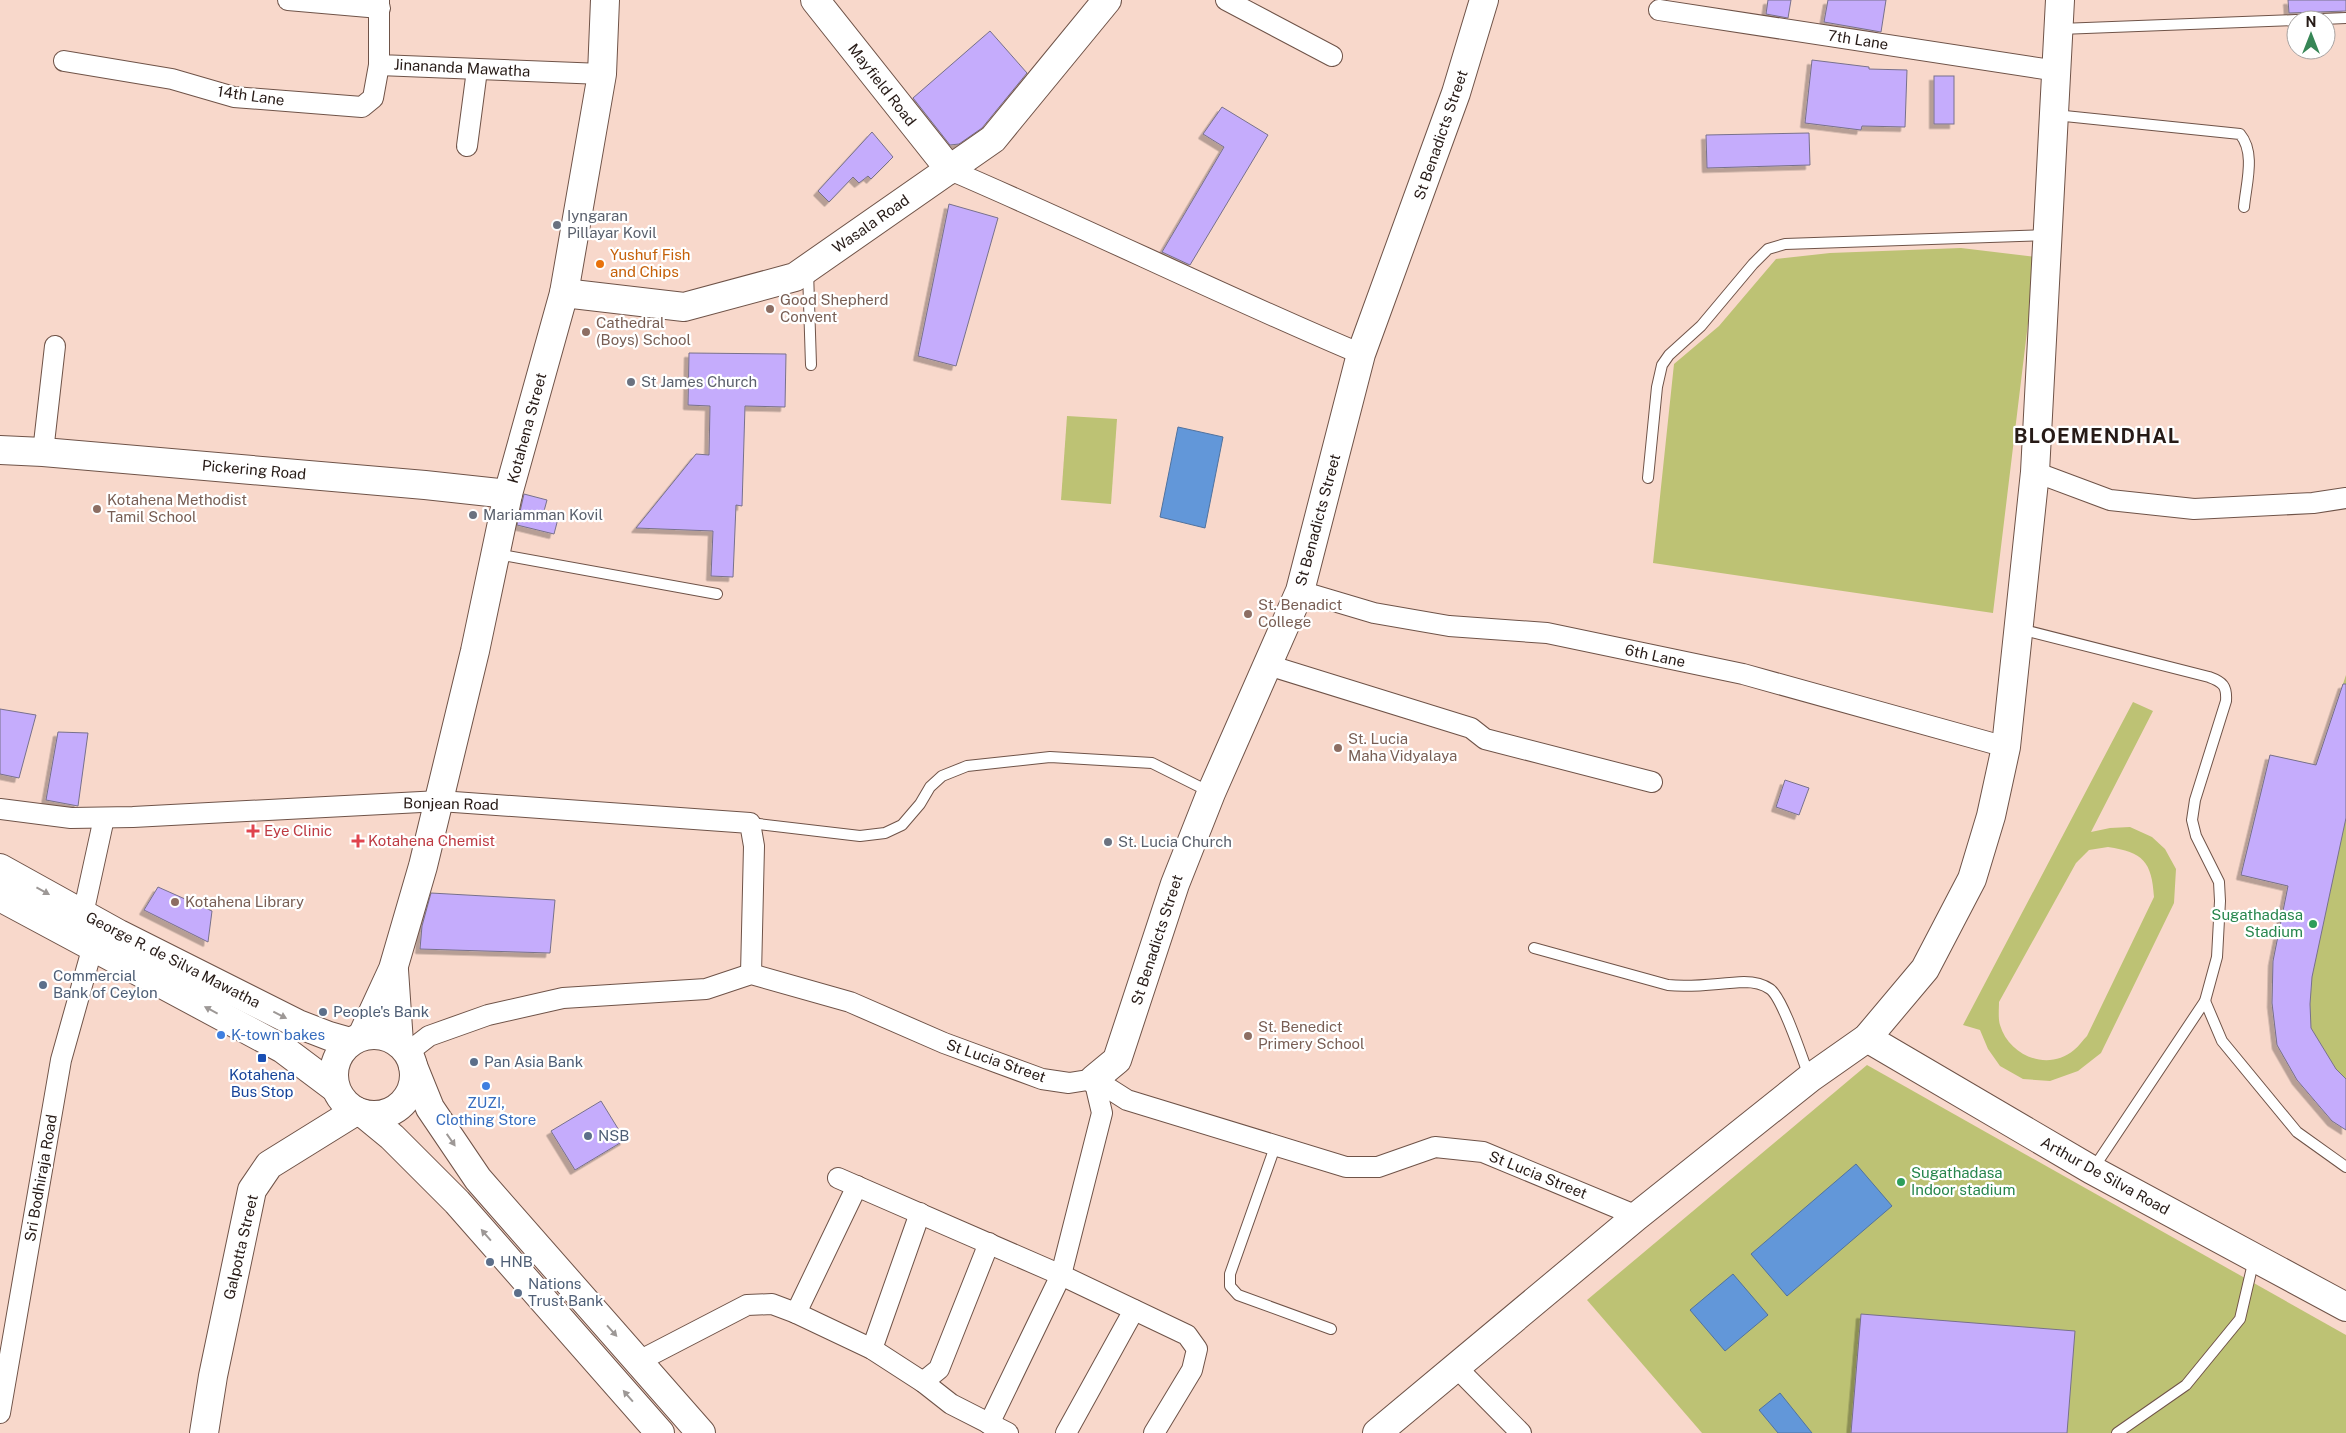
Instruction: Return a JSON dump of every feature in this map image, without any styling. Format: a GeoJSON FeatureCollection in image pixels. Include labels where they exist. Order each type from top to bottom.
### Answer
{"type":"FeatureCollection","features":[{"type":"Feature","properties":{"kind":"street","name":"Jinananda Mawatha"},"geometry":{"type":"LineString","coordinates":[[288,0],[380,4],[379,65],[602,74]]}},
{"type":"Feature","properties":{"kind":"street","name":"Kotahena Street"},"geometry":{"type":"LineString","coordinates":[[356,1039],[394,969],[440,801],[508,494],[564,293],[602,74],[605,0]]}},
{"type":"Feature","properties":{"kind":"street","name":"Mayfield Road"},"geometry":{"type":"LineString","coordinates":[[815,0],[950,170]]}},
{"type":"Feature","properties":{"kind":"street","name":"Wasala Road"},"geometry":{"type":"LineString","coordinates":[[564,293],[684,308],[795,277],[993,139],[1107,0]]}},
{"type":"Feature","properties":{"kind":"street"},"geometry":{"type":"LineString","coordinates":[[1226,0],[1332,56]]}},
{"type":"Feature","properties":{"kind":"street","name":"St Benadicts Street"},"geometry":{"type":"LineString","coordinates":[[1094,1079],[1117,1060],[1175,884],[1211,793],[1300,590],[1361,354],[1456,93],[1484,0]]}},
{"type":"Feature","properties":{"kind":"street"},"geometry":{"type":"LineString","coordinates":[[1377,1433],[1637,1216],[1810,1078],[1867,1038],[1925,969],[1972,879],[1991,816],[2006,747],[2035,472],[2058,71],[2060,0]]}},
{"type":"Feature","properties":{"kind":"street","name":"7th Lane"},"geometry":{"type":"LineString","coordinates":[[1659,10],[2058,71]]}},
{"type":"Feature","properties":{"kind":"street","name":"14th Lane"},"geometry":{"type":"LineString","coordinates":[[64,60],[172,79],[234,96],[362,107],[373,98],[379,65]]}},
{"type":"Feature","properties":{"kind":"street"},"geometry":{"type":"LineString","coordinates":[[467,146],[477,70]]}},
{"type":"Feature","properties":{"kind":"street"},"geometry":{"type":"LineString","coordinates":[[950,170],[1058,216],[1284,321],[1361,354]]}},
{"type":"Feature","properties":{"kind":"street"},"geometry":{"type":"LineString","coordinates":[[43,452],[55,346]]}},
{"type":"Feature","properties":{"kind":"street","name":"Pickering Road"},"geometry":{"type":"LineString","coordinates":[[0,450],[43,452],[508,494]]}},
{"type":"Feature","properties":{"kind":"street"},"geometry":{"type":"LineString","coordinates":[[2035,472],[2110,500],[2194,509],[2312,503],[2346,498]]}},
{"type":"Feature","properties":{"kind":"street","name":"6th Lane"},"geometry":{"type":"LineString","coordinates":[[1300,590],[1374,613],[1449,626],[1548,633],[1743,674],[2006,747]]}},
{"type":"Feature","properties":{"kind":"street"},"geometry":{"type":"LineString","coordinates":[[1268,665],[1471,728],[1485,739],[1652,782]]}},
{"type":"Feature","properties":{"kind":"street","name":"Bonjean Road"},"geometry":{"type":"LineString","coordinates":[[0,810],[36,815],[104,818],[440,801],[750,823]]}},
{"type":"Feature","properties":{"kind":"street"},"geometry":{"type":"LineString","coordinates":[[84,914],[104,818]]}},
{"type":"Feature","properties":{"kind":"street"},"geometry":{"type":"LineString","coordinates":[[406,1054],[429,1036],[488,1015],[563,998],[706,989],[751,974],[754,846],[750,823]]}},
{"type":"Feature","properties":{"kind":"street","name":"George R. de Silva Mawatha"},"geometry":{"type":"LineString","coordinates":[[0,868],[84,914],[298,1024],[329,1036],[356,1039]]}},
{"type":"Feature","properties":{"kind":"street","name":"George R. de Silva Mawatha"},"geometry":{"type":"LineString","coordinates":[[0,897],[283,1049],[335,1088]]}},
{"type":"Feature","properties":{"kind":"street","name":"Sri Bodhiraja Road"},"geometry":{"type":"LineString","coordinates":[[0,1413],[61,1060],[93,946]]}},
{"type":"Feature","properties":{"kind":"street","name":"Kotahena Street"},"geometry":{"type":"LineString","coordinates":[[394,969],[406,1054]]}},
{"type":"Feature","properties":{"kind":"street","name":"St Lucia Street"},"geometry":{"type":"LineString","coordinates":[[751,974],[850,1002],[944,1043],[1042,1079],[1069,1083],[1094,1079],[1127,1100],[1276,1144],[1346,1167],[1378,1167],[1435,1147],[1483,1152],[1637,1216]]}},
{"type":"Feature","properties":{"kind":"street"},"geometry":{"type":"LineString","coordinates":[[660,1433],[457,1202],[392,1137],[360,1112],[347,1105],[335,1088],[333,1075],[335,1062],[341,1051],[356,1039],[374,1034],[388,1037],[406,1054],[430,1108],[478,1179],[701,1433]]}},
{"type":"Feature","properties":{"kind":"street","name":"Arthur De Silva Road"},"geometry":{"type":"LineString","coordinates":[[1867,1038],[2092,1170],[2346,1307]]}},
{"type":"Feature","properties":{"kind":"street"},"geometry":{"type":"LineString","coordinates":[[360,1112],[377,1115],[391,1111],[402,1104],[410,1092],[414,1079],[406,1054]]}},
{"type":"Feature","properties":{"kind":"street"},"geometry":{"type":"LineString","coordinates":[[989,1424],[1062,1275],[1102,1113],[1094,1079]]}},
{"type":"Feature","properties":{"kind":"street","name":"Galpotta Street"},"geometry":{"type":"LineString","coordinates":[[204,1433],[213,1376],[252,1190],[269,1165],[360,1112]]}},
{"type":"Feature","properties":{"kind":"street"},"geometry":{"type":"LineString","coordinates":[[838,1178],[1062,1275],[1187,1335],[1197,1350],[1192,1370],[1154,1433]]}},
{"type":"Feature","properties":{"kind":"street"},"geometry":{"type":"LineString","coordinates":[[796,1313],[857,1186]]}},
{"type":"Feature","properties":{"kind":"street"},"geometry":{"type":"LineString","coordinates":[[872,1349],[920,1213]]}},
{"type":"Feature","properties":{"kind":"street"},"geometry":{"type":"LineString","coordinates":[[923,1382],[939,1369],[989,1243]]}},
{"type":"Feature","properties":{"kind":"street"},"geometry":{"type":"LineString","coordinates":[[639,1361],[747,1305],[772,1304],[796,1313],[872,1349],[923,1382],[951,1404],[1008,1433]]}},
{"type":"Feature","properties":{"kind":"street"},"geometry":{"type":"LineString","coordinates":[[1066,1433],[1134,1310]]}},
{"type":"Feature","properties":{"kind":"street"},"geometry":{"type":"LineString","coordinates":[[1456,1366],[1521,1433]]}},
{"type":"Feature","properties":{"kind":"lane"},"geometry":{"type":"LineString","coordinates":[[2059,28],[2286,20]]}},
{"type":"Feature","properties":{"kind":"lane"},"geometry":{"type":"LineString","coordinates":[[2055,115],[2240,134],[2246,141],[2249,151],[2244,207]]}},
{"type":"Feature","properties":{"kind":"lane"},"geometry":{"type":"LineString","coordinates":[[1648,478],[1656,386],[1662,365],[1669,355],[1701,326],[1768,249],[1785,244],[2049,235]]}},
{"type":"Feature","properties":{"kind":"lane"},"geometry":{"type":"LineString","coordinates":[[808,268],[811,365]]}},
{"type":"Feature","properties":{"kind":"lane"},"geometry":{"type":"LineString","coordinates":[[496,554],[717,594]]}},
{"type":"Feature","properties":{"kind":"lane"},"geometry":{"type":"LineString","coordinates":[[2019,629],[2209,678],[2222,682],[2226,689],[2226,700],[2195,800],[2192,820],[2196,836],[2219,882],[2220,901],[2217,957],[2205,1001],[2092,1170]]}},
{"type":"Feature","properties":{"kind":"lane"},"geometry":{"type":"LineString","coordinates":[[750,823],[860,836],[884,833],[902,825],[920,804],[930,787],[942,776],[967,766],[1050,756],[1152,762],[1211,793]]}},
{"type":"Feature","properties":{"kind":"lane"},"geometry":{"type":"LineString","coordinates":[[1534,948],[1668,986],[1688,988],[1746,982],[1764,986],[1771,990],[1780,1004],[1810,1078]]}},
{"type":"Feature","properties":{"kind":"lane"},"geometry":{"type":"LineString","coordinates":[[2205,1001],[2222,1041],[2297,1132],[2346,1167]]}},
{"type":"Feature","properties":{"kind":"lane"},"geometry":{"type":"LineString","coordinates":[[1276,1144],[1230,1274],[1230,1286],[1238,1295],[1331,1329]]}},
{"type":"Feature","properties":{"kind":"lane"},"geometry":{"type":"LineString","coordinates":[[2117,1433],[2186,1385],[2240,1319],[2254,1258]]}},
{"type":"Feature","properties":{"kind":"green space"},"geometry":{"type":"Polygon","coordinates":[[[1961,248],[2036,257],[1993,613],[1653,563],[1674,364],[1719,326],[1776,259],[1830,253],[1961,248]]]}},
{"type":"Feature","properties":{"kind":"green space"},"geometry":{"type":"Polygon","coordinates":[[[1067,416],[1117,419],[1111,504],[1061,500],[1067,416]]]}},
{"type":"Feature","properties":{"kind":"green space","name":"Sugathadasa Stadium"},"geometry":{"type":"Polygon","coordinates":[[[2346,675],[2346,1130],[2297,1080],[2277,1045],[2272,1003],[2273,961],[2288,886],[2241,875],[2270,755],[2316,765],[2346,675]]]}},
{"type":"Feature","properties":{"kind":"green space"},"geometry":{"type":"Polygon","coordinates":[[[2133,702],[2153,711],[2091,832],[2110,828],[2130,827],[2152,837],[2165,849],[2176,869],[2174,903],[2101,1053],[2078,1071],[2050,1081],[2023,1079],[2000,1066],[1988,1049],[1980,1030],[1963,1025],[2133,702]],[[2108,847],[2089,850],[2076,863],[1999,1002],[1999,1023],[2005,1036],[2012,1045],[2031,1057],[2053,1060],[2064,1057],[2087,1036],[2154,897],[2148,867],[2137,856],[2120,849],[2108,847]]]}},
{"type":"Feature","properties":{"kind":"green space","name":"Sugathadasa Indoor stadium"},"geometry":{"type":"Polygon","coordinates":[[[1867,1065],[2346,1335],[2346,1433],[1702,1433],[1587,1300],[1867,1065]]]}},
{"type":"Feature","properties":{"kind":"water"},"geometry":{"type":"Polygon","coordinates":[[[1178,427],[1223,437],[1205,528],[1160,517],[1178,427]]]}},
{"type":"Feature","properties":{"kind":"water"},"geometry":{"type":"Polygon","coordinates":[[[1856,1164],[1892,1206],[1787,1296],[1751,1254],[1856,1164]]]}},
{"type":"Feature","properties":{"kind":"water"},"geometry":{"type":"Polygon","coordinates":[[[1733,1274],[1768,1315],[1725,1351],[1690,1310],[1733,1274]]]}},
{"type":"Feature","properties":{"kind":"water"},"geometry":{"type":"Polygon","coordinates":[[[1780,1393],[1812,1433],[1778,1433],[1759,1410],[1780,1393]]]}},
{"type":"Feature","properties":{"kind":"building"},"geometry":{"type":"Polygon","coordinates":[[[1768,0],[1791,0],[1788,18],[1766,14],[1768,0]]]}},
{"type":"Feature","properties":{"kind":"building"},"geometry":{"type":"Polygon","coordinates":[[[1828,0],[1886,0],[1881,32],[1824,22],[1828,0]]]}},
{"type":"Feature","properties":{"kind":"building"},"geometry":{"type":"Polygon","coordinates":[[[2288,0],[2346,0],[2346,11],[2289,10],[2288,0]]]}},
{"type":"Feature","properties":{"kind":"building"},"geometry":{"type":"Polygon","coordinates":[[[990,31],[1027,73],[982,128],[959,144],[950,145],[913,98],[990,31]]]}},
{"type":"Feature","properties":{"kind":"building"},"geometry":{"type":"Polygon","coordinates":[[[1812,60],[1869,67],[1869,69],[1907,70],[1905,127],[1862,126],[1861,130],[1805,123],[1812,60]]]}},
{"type":"Feature","properties":{"kind":"building"},"geometry":{"type":"Polygon","coordinates":[[[1934,76],[1954,76],[1954,124],[1934,124],[1934,76]]]}},
{"type":"Feature","properties":{"kind":"building"},"geometry":{"type":"Polygon","coordinates":[[[1222,107],[1268,135],[1190,265],[1162,252],[1224,147],[1203,134],[1222,107]]]}},
{"type":"Feature","properties":{"kind":"building"},"geometry":{"type":"Polygon","coordinates":[[[872,132],[893,157],[871,179],[868,176],[859,183],[853,177],[829,202],[818,191],[872,132]]]}},
{"type":"Feature","properties":{"kind":"building"},"geometry":{"type":"Polygon","coordinates":[[[1809,133],[1810,165],[1707,168],[1706,135],[1809,133]]]}},
{"type":"Feature","properties":{"kind":"building"},"geometry":{"type":"Polygon","coordinates":[[[949,204],[998,218],[956,366],[918,356],[949,204]]]}},
{"type":"Feature","properties":{"kind":"building"},"geometry":{"type":"Polygon","coordinates":[[[689,353],[786,354],[785,407],[745,406],[742,506],[736,505],[733,577],[711,576],[713,531],[636,528],[696,454],[709,455],[710,406],[688,405],[689,353]]]}},
{"type":"Feature","properties":{"kind":"building"},"geometry":{"type":"Polygon","coordinates":[[[524,494],[547,500],[544,511],[559,515],[554,534],[517,525],[524,494]]]}},
{"type":"Feature","properties":{"kind":"building","name":"Sugathadasa Stadium"},"geometry":{"type":"Polygon","coordinates":[[[2343,684],[2346,684],[2346,818],[2312,977],[2310,1004],[2311,1028],[2336,1069],[2346,1079],[2346,1130],[2332,1121],[2297,1080],[2277,1045],[2272,1003],[2273,961],[2288,886],[2241,875],[2270,755],[2316,765],[2343,684]]]}},
{"type":"Feature","properties":{"kind":"building"},"geometry":{"type":"Polygon","coordinates":[[[0,709],[36,715],[19,778],[0,774],[0,709]]]}},
{"type":"Feature","properties":{"kind":"building"},"geometry":{"type":"Polygon","coordinates":[[[58,732],[88,733],[78,806],[46,800],[58,732]]]}},
{"type":"Feature","properties":{"kind":"building"},"geometry":{"type":"Polygon","coordinates":[[[1785,780],[1809,788],[1799,815],[1776,807],[1785,780]]]}},
{"type":"Feature","properties":{"kind":"building"},"geometry":{"type":"Polygon","coordinates":[[[158,887],[212,911],[208,942],[144,910],[158,887]]]}},
{"type":"Feature","properties":{"kind":"building"},"geometry":{"type":"Polygon","coordinates":[[[431,893],[555,900],[550,953],[420,949],[422,926],[431,893]]]}},
{"type":"Feature","properties":{"kind":"building","name":"NSB"},"geometry":{"type":"Polygon","coordinates":[[[601,1101],[625,1140],[575,1170],[551,1131],[601,1101]]]}},
{"type":"Feature","properties":{"kind":"building"},"geometry":{"type":"Polygon","coordinates":[[[1861,1314],[2075,1331],[2067,1433],[1851,1433],[1861,1314]]]}},
{"type":"Feature","properties":{"kind":"place","name":"Iyngaran Pillayar Kovil"},"geometry":{"type":"Point","coordinates":[557,225]}},
{"type":"Feature","properties":{"kind":"place","name":"Yushuf Fish and Chips"},"geometry":{"type":"Point","coordinates":[600,264]}},
{"type":"Feature","properties":{"kind":"place","name":"Good Shepherd Convent"},"geometry":{"type":"Point","coordinates":[770,309]}},
{"type":"Feature","properties":{"kind":"place","name":"Cathedral (Boys) School"},"geometry":{"type":"Point","coordinates":[586,332]}},
{"type":"Feature","properties":{"kind":"place","name":"St James Church"},"geometry":{"type":"Point","coordinates":[631,382]}},
{"type":"Feature","properties":{"kind":"place","name":"Kotahena Methodist Tamil School"},"geometry":{"type":"Point","coordinates":[97,509]}},
{"type":"Feature","properties":{"kind":"place","name":"Mariamman Kovil"},"geometry":{"type":"Point","coordinates":[473,515]}},
{"type":"Feature","properties":{"kind":"place","name":"St. Benadict College"},"geometry":{"type":"Point","coordinates":[1248,614]}},
{"type":"Feature","properties":{"kind":"place","name":"St. Lucia Maha Vidyalaya"},"geometry":{"type":"Point","coordinates":[1338,748]}},
{"type":"Feature","properties":{"kind":"place","name":"Eye Clinic"},"geometry":{"type":"Point","coordinates":[253,831]}},
{"type":"Feature","properties":{"kind":"place","name":"Kotahena Chemist"},"geometry":{"type":"Point","coordinates":[358,841]}},
{"type":"Feature","properties":{"kind":"place","name":"St. Lucia Church"},"geometry":{"type":"Point","coordinates":[1108,842]}},
{"type":"Feature","properties":{"kind":"place","name":"Kotahena Library"},"geometry":{"type":"Point","coordinates":[175,902]}},
{"type":"Feature","properties":{"kind":"place","name":"Sugathadasa Stadium"},"geometry":{"type":"Point","coordinates":[2313,924]}},
{"type":"Feature","properties":{"kind":"place","name":"Commercial Bank of Ceylon"},"geometry":{"type":"Point","coordinates":[43,985]}},
{"type":"Feature","properties":{"kind":"place","name":"People's Bank"},"geometry":{"type":"Point","coordinates":[323,1012]}},
{"type":"Feature","properties":{"kind":"place","name":"K-town bakes"},"geometry":{"type":"Point","coordinates":[221,1035]}},
{"type":"Feature","properties":{"kind":"place","name":"St. Benedict Primery School"},"geometry":{"type":"Point","coordinates":[1248,1036]}},
{"type":"Feature","properties":{"kind":"place","name":"Kotahena Bus Stop"},"geometry":{"type":"Point","coordinates":[262,1058]}},
{"type":"Feature","properties":{"kind":"place","name":"Pan Asia Bank"},"geometry":{"type":"Point","coordinates":[474,1062]}},
{"type":"Feature","properties":{"kind":"place","name":"ZUZI, Clothing Store"},"geometry":{"type":"Point","coordinates":[486,1086]}},
{"type":"Feature","properties":{"kind":"place","name":"NSB"},"geometry":{"type":"Point","coordinates":[588,1136]}},
{"type":"Feature","properties":{"kind":"place","name":"Sugathadasa Indoor stadium"},"geometry":{"type":"Point","coordinates":[1901,1182]}},
{"type":"Feature","properties":{"kind":"place","name":"HNB"},"geometry":{"type":"Point","coordinates":[490,1262]}},
{"type":"Feature","properties":{"kind":"place","name":"Nations Trust Bank"},"geometry":{"type":"Point","coordinates":[518,1293]}},
{"type":"Feature","properties":{"kind":"district","name":"BLOEMENDHAL"},"geometry":{"type":"Point","coordinates":[2097,436]}}]}
